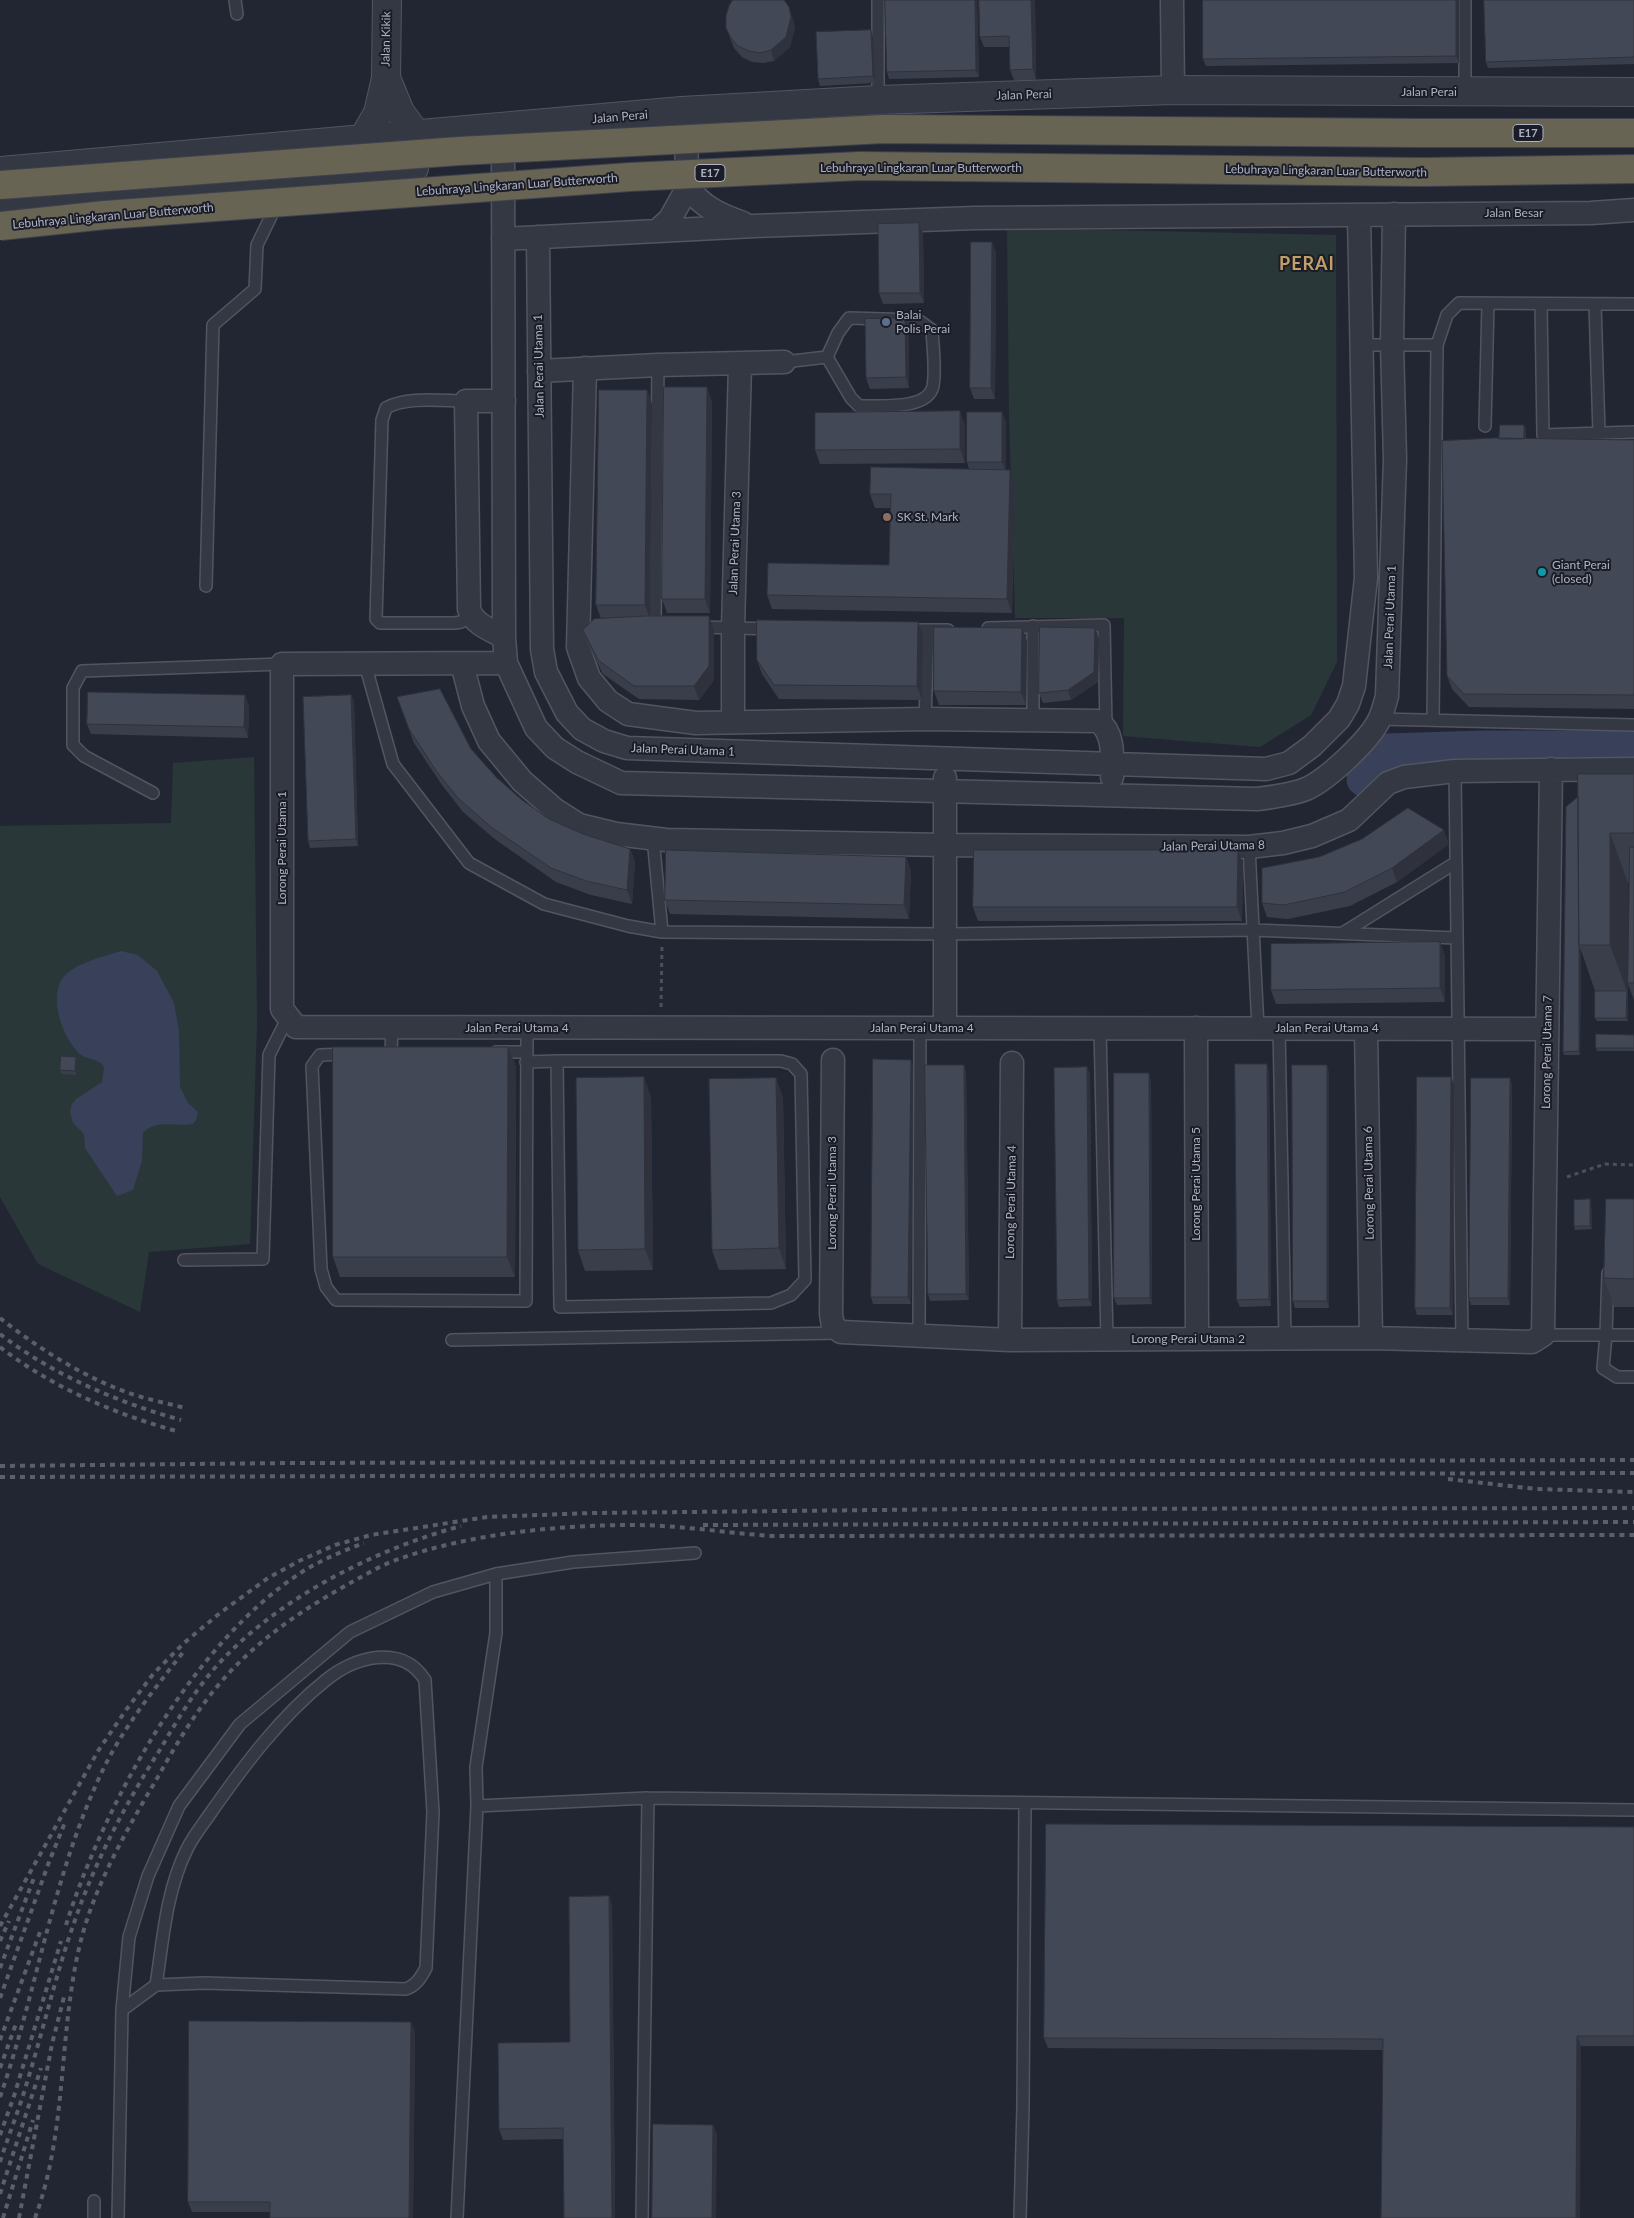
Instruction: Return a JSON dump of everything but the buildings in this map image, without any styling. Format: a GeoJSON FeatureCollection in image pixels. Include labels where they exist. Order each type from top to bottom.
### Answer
{"type":"FeatureCollection","features":[{"type":"Feature","properties":{"kind":"highway","name":"E17"},"geometry":{"type":"LineString","coordinates":[[0,185],[449,152],[883,129],[1634,133]]}},
{"type":"Feature","properties":{"kind":"highway","name":"Lebuhraya Lingkaran Luar Butterworth"},"geometry":{"type":"LineString","coordinates":[[0,226],[105,215],[630,177],[860,166],[1422,172],[1634,169]]}},
{"type":"Feature","properties":{"kind":"street","name":"Jalan Kikik"},"geometry":{"type":"LineString","coordinates":[[363,139],[378,113],[386,78],[387,0]]}},
{"type":"Feature","properties":{"kind":"street"},"geometry":{"type":"LineString","coordinates":[[1172,0],[1173,90]]}},
{"type":"Feature","properties":{"kind":"street","name":"Jalan Kikik"},"geometry":{"type":"LineString","coordinates":[[386,78],[400,112],[416,134]]}},
{"type":"Feature","properties":{"kind":"street","name":"Jalan Perai"},"geometry":{"type":"LineString","coordinates":[[0,171],[664,113],[878,100],[1173,90],[1634,92]]}},
{"type":"Feature","properties":{"kind":"street"},"geometry":{"type":"LineString","coordinates":[[664,113],[681,134],[686,145],[688,187],[697,200],[710,209],[754,226]]}},
{"type":"Feature","properties":{"kind":"street","name":"Jalan Perai Utama 1"},"geometry":{"type":"LineString","coordinates":[[503,127],[504,637],[506,664],[536,728],[555,748],[577,762],[621,783],[1257,799],[1287,795],[1308,788],[1324,778],[1367,738],[1380,719],[1387,696],[1395,459],[1392,344],[1394,214]]}},
{"type":"Feature","properties":{"kind":"street"},"geometry":{"type":"LineString","coordinates":[[0,202],[503,160]]}},
{"type":"Feature","properties":{"kind":"street"},"geometry":{"type":"LineString","coordinates":[[657,231],[670,219],[688,187]]}},
{"type":"Feature","properties":{"kind":"street","name":"Jalan Besar"},"geometry":{"type":"LineString","coordinates":[[503,238],[975,218],[1591,213],[1634,210]]}},
{"type":"Feature","properties":{"kind":"street","name":"Jalan Perai Utama 1"},"geometry":{"type":"LineString","coordinates":[[538,237],[542,649],[546,672],[567,713],[582,729],[604,742],[627,748],[1266,769],[1289,763],[1312,746],[1339,719],[1348,704],[1354,686],[1366,578],[1359,215]]}},
{"type":"Feature","properties":{"kind":"street"},"geometry":{"type":"LineString","coordinates":[[539,371],[658,365],[784,362]]}},
{"type":"Feature","properties":{"kind":"street","name":"Jalan Perai Utama 3"},"geometry":{"type":"LineString","coordinates":[[733,721],[732,628],[740,364]]}},
{"type":"Feature","properties":{"kind":"street"},"geometry":{"type":"LineString","coordinates":[[585,368],[584,626],[578,647],[589,678],[608,701],[628,714],[696,723],[925,719],[1098,721],[1106,726],[1110,736],[1112,763],[1111,796]]}},
{"type":"Feature","properties":{"kind":"street"},"geometry":{"type":"LineString","coordinates":[[504,401],[466,401],[469,609],[471,616],[476,621],[504,637]]}},
{"type":"Feature","properties":{"kind":"street"},"geometry":{"type":"LineString","coordinates":[[282,664],[506,664]]}},
{"type":"Feature","properties":{"kind":"street","name":"Lorong Perai Utama 1"},"geometry":{"type":"LineString","coordinates":[[282,664],[282,1008],[292,1022]]}},
{"type":"Feature","properties":{"kind":"street"},"geometry":{"type":"LineString","coordinates":[[462,664],[473,706],[489,740],[522,781],[554,809],[580,825],[616,834],[653,838],[945,846]]}},
{"type":"Feature","properties":{"kind":"street"},"geometry":{"type":"LineString","coordinates":[[945,1028],[946,759]]}},
{"type":"Feature","properties":{"kind":"street","name":"Lorong Perai Utama 7"},"geometry":{"type":"LineString","coordinates":[[1543,1335],[1551,769]]}},
{"type":"Feature","properties":{"kind":"street","name":"Jalan Perai Utama 8"},"geometry":{"type":"LineString","coordinates":[[945,846],[1250,847],[1283,843],[1312,836],[1349,820],[1388,783],[1404,777],[1455,771],[1634,769]]}},
{"type":"Feature","properties":{"kind":"street","name":"Jalan Perai Utama 4"},"geometry":{"type":"LineString","coordinates":[[292,1022],[392,1027],[527,1028],[1547,1029]]}},
{"type":"Feature","properties":{"kind":"street","name":"Lorong Perai Utama 5"},"geometry":{"type":"LineString","coordinates":[[1196,1028],[1197,1339]]}},
{"type":"Feature","properties":{"kind":"street","name":"Lorong Perai Utama 6"},"geometry":{"type":"LineString","coordinates":[[1366,1029],[1371,1338]]}},
{"type":"Feature","properties":{"kind":"street","name":"Lorong Perai Utama 3"},"geometry":{"type":"LineString","coordinates":[[833,1060],[837,1329]]}},
{"type":"Feature","properties":{"kind":"street","name":"Lorong Perai Utama 4"},"geometry":{"type":"LineString","coordinates":[[1010,1340],[1012,1064]]}},
{"type":"Feature","properties":{"kind":"street","name":"Lorong Perai Utama 2"},"geometry":{"type":"LineString","coordinates":[[837,1329],[919,1336],[1010,1340],[1371,1338],[1532,1342],[1543,1335]]}},
{"type":"Feature","properties":{"kind":"lane"},"geometry":{"type":"LineString","coordinates":[[236,0],[237,14]]}},
{"type":"Feature","properties":{"kind":"lane"},"geometry":{"type":"LineString","coordinates":[[878,0],[878,100]]}},
{"type":"Feature","properties":{"kind":"lane"},"geometry":{"type":"LineString","coordinates":[[1465,0],[1465,92]]}},
{"type":"Feature","properties":{"kind":"lane"},"geometry":{"type":"LineString","coordinates":[[206,586],[213,325],[255,290],[257,245],[290,178]]}},
{"type":"Feature","properties":{"kind":"lane"},"geometry":{"type":"LineString","coordinates":[[1432,719],[1437,345],[1447,314],[1459,303],[1634,304]]}},
{"type":"Feature","properties":{"kind":"lane"},"geometry":{"type":"LineString","coordinates":[[1485,426],[1488,304]]}},
{"type":"Feature","properties":{"kind":"lane"},"geometry":{"type":"LineString","coordinates":[[1541,304],[1543,435],[1634,432]]}},
{"type":"Feature","properties":{"kind":"lane"},"geometry":{"type":"LineString","coordinates":[[1595,304],[1599,433]]}},
{"type":"Feature","properties":{"kind":"lane"},"geometry":{"type":"LineString","coordinates":[[849,318],[918,320],[932,330],[933,387],[928,397],[916,404],[859,406],[851,398],[827,357],[838,333],[849,318]]}},
{"type":"Feature","properties":{"kind":"lane"},"geometry":{"type":"LineString","coordinates":[[1362,345],[1437,345]]}},
{"type":"Feature","properties":{"kind":"lane"},"geometry":{"type":"LineString","coordinates":[[784,362],[827,357]]}},
{"type":"Feature","properties":{"kind":"lane"},"geometry":{"type":"LineString","coordinates":[[655,626],[658,365]]}},
{"type":"Feature","properties":{"kind":"lane"},"geometry":{"type":"LineString","coordinates":[[466,401],[428,400],[393,404],[386,408],[382,420],[376,619],[380,623],[455,623],[471,616]]}},
{"type":"Feature","properties":{"kind":"lane"},"geometry":{"type":"LineString","coordinates":[[976,628],[1104,625],[1106,726]]}},
{"type":"Feature","properties":{"kind":"lane"},"geometry":{"type":"LineString","coordinates":[[1033,626],[1033,720]]}},
{"type":"Feature","properties":{"kind":"lane"},"geometry":{"type":"LineString","coordinates":[[684,627],[781,629]]}},
{"type":"Feature","properties":{"kind":"lane"},"geometry":{"type":"LineString","coordinates":[[898,630],[956,629]]}},
{"type":"Feature","properties":{"kind":"lane"},"geometry":{"type":"LineString","coordinates":[[925,719],[928,630]]}},
{"type":"Feature","properties":{"kind":"lane"},"geometry":{"type":"LineString","coordinates":[[153,793],[84,756],[73,746],[73,688],[82,671],[282,664]]}},
{"type":"Feature","properties":{"kind":"lane"},"geometry":{"type":"LineString","coordinates":[[366,664],[393,764],[469,863],[544,904],[628,926],[662,932],[946,934],[1253,930],[1457,938]]}},
{"type":"Feature","properties":{"kind":"lane"},"geometry":{"type":"LineString","coordinates":[[1380,719],[1634,725]]}},
{"type":"Feature","properties":{"kind":"lane"},"geometry":{"type":"LineString","coordinates":[[1455,771],[1462,1340]]}},
{"type":"Feature","properties":{"kind":"lane"},"geometry":{"type":"LineString","coordinates":[[653,838],[662,932]]}},
{"type":"Feature","properties":{"kind":"lane"},"geometry":{"type":"LineString","coordinates":[[1250,847],[1253,930],[1269,1028],[1285,1339]]}},
{"type":"Feature","properties":{"kind":"lane"},"geometry":{"type":"LineString","coordinates":[[1343,933],[1455,862]]}},
{"type":"Feature","properties":{"kind":"lane"},"geometry":{"type":"LineString","coordinates":[[184,1260],[263,1259],[269,1055],[292,1022]]}},
{"type":"Feature","properties":{"kind":"lane"},"geometry":{"type":"LineString","coordinates":[[392,1027],[387,1054],[411,1054]]}},
{"type":"Feature","properties":{"kind":"lane"},"geometry":{"type":"LineString","coordinates":[[356,1054],[320,1055],[312,1066],[321,1270],[326,1287],[336,1300],[526,1301],[527,1028]]}},
{"type":"Feature","properties":{"kind":"lane"},"geometry":{"type":"LineString","coordinates":[[919,1336],[920,1028]]}},
{"type":"Feature","properties":{"kind":"lane"},"geometry":{"type":"LineString","coordinates":[[1100,1028],[1107,1340]]}},
{"type":"Feature","properties":{"kind":"lane"},"geometry":{"type":"LineString","coordinates":[[488,1052],[557,1061],[780,1061],[792,1064],[801,1074],[805,1280],[791,1295],[771,1303],[560,1306],[557,1061]]}},
{"type":"Feature","properties":{"kind":"lane"},"geometry":{"type":"LineString","coordinates":[[1608,1266],[1603,1368],[1617,1376],[1634,1377]]}},
{"type":"Feature","properties":{"kind":"lane"},"geometry":{"type":"LineString","coordinates":[[452,1340],[837,1329]]}},
{"type":"Feature","properties":{"kind":"lane"},"geometry":{"type":"LineString","coordinates":[[1543,1335],[1634,1335]]}},
{"type":"Feature","properties":{"kind":"lane"},"geometry":{"type":"LineString","coordinates":[[118,2218],[122,2010],[129,1937],[148,1876],[179,1806],[240,1724],[350,1632],[433,1592],[496,1574],[573,1562],[696,1553]]}},
{"type":"Feature","properties":{"kind":"lane"},"geometry":{"type":"LineString","coordinates":[[457,2218],[477,1806],[476,1767],[496,1633],[496,1574]]}},
{"type":"Feature","properties":{"kind":"lane"},"geometry":{"type":"LineString","coordinates":[[122,2010],[156,1985],[204,1983],[406,1989],[413,1986],[419,1980],[426,1968],[433,1812],[425,1680],[419,1670],[391,1655],[373,1657],[347,1667],[326,1679],[273,1731],[228,1788],[187,1847],[170,1897],[156,1985]]}},
{"type":"Feature","properties":{"kind":"lane"},"geometry":{"type":"LineString","coordinates":[[477,1806],[648,1798],[1634,1810]]}},
{"type":"Feature","properties":{"kind":"lane"},"geometry":{"type":"LineString","coordinates":[[642,2218],[648,1798]]}},
{"type":"Feature","properties":{"kind":"lane"},"geometry":{"type":"LineString","coordinates":[[1020,2218],[1023,2097],[1025,1803]]}},
{"type":"Feature","properties":{"kind":"lane"},"geometry":{"type":"LineString","coordinates":[[94,2201],[94,2218]]}},
{"type":"Feature","properties":{"kind":"path"},"geometry":{"type":"LineString","coordinates":[[661,1027],[662,932]]}},
{"type":"Feature","properties":{"kind":"path"},"geometry":{"type":"LineString","coordinates":[[1545,1188],[1568,1176],[1605,1164],[1634,1165]]}},
{"type":"Feature","properties":{"kind":"shaded area"},"geometry":{"type":"Polygon","coordinates":[[[1007,228],[1336,235],[1337,662],[1311,715],[1260,747],[1123,736],[1124,618],[1015,618],[1009,413],[1007,228]]]}},
{"type":"Feature","properties":{"kind":"shaded area"},"geometry":{"type":"Polygon","coordinates":[[[254,757],[257,1022],[250,1244],[149,1252],[140,1312],[38,1264],[0,1197],[0,826],[171,823],[173,763],[254,757]]]}},
{"type":"Feature","properties":{"kind":"water"},"geometry":{"type":"Polygon","coordinates":[[[121,951],[138,955],[157,971],[174,1003],[179,1031],[180,1087],[188,1103],[198,1112],[193,1124],[154,1126],[143,1133],[142,1161],[133,1190],[117,1196],[85,1148],[84,1134],[73,1123],[70,1112],[72,1104],[76,1099],[102,1082],[104,1067],[99,1062],[79,1053],[73,1046],[63,1028],[57,1007],[57,997],[58,987],[62,979],[73,969],[89,961],[121,951]]]}},
{"type":"Feature","properties":{"kind":"waterway"},"geometry":{"type":"LineString","coordinates":[[1364,779],[1388,751],[1483,748],[1634,748]]}},
{"type":"Feature","properties":{"kind":"railway"},"geometry":{"type":"LineString","coordinates":[[0,1318],[44,1350],[92,1377],[133,1394],[185,1408]]}},
{"type":"Feature","properties":{"kind":"railway"},"geometry":{"type":"LineString","coordinates":[[0,1334],[20,1349],[86,1386],[133,1405],[181,1420]]}},
{"type":"Feature","properties":{"kind":"railway"},"geometry":{"type":"LineString","coordinates":[[0,1347],[41,1375],[84,1398],[129,1416],[176,1431]]}},
{"type":"Feature","properties":{"kind":"railway"},"geometry":{"type":"LineString","coordinates":[[0,1466],[288,1463],[1634,1460]]}},
{"type":"Feature","properties":{"kind":"railway"},"geometry":{"type":"LineString","coordinates":[[0,1477],[1634,1473]]}},
{"type":"Feature","properties":{"kind":"railway"},"geometry":{"type":"LineString","coordinates":[[1448,1479],[1536,1489],[1634,1492]]}},
{"type":"Feature","properties":{"kind":"railway"},"geometry":{"type":"LineString","coordinates":[[0,1926],[98,1751],[154,1673],[184,1643],[220,1613],[268,1578],[299,1561],[335,1545],[371,1535],[487,1517],[591,1513],[974,1509],[1634,1508]]}},
{"type":"Feature","properties":{"kind":"railway"},"geometry":{"type":"LineString","coordinates":[[703,1525],[1634,1522]]}},
{"type":"Feature","properties":{"kind":"railway"},"geometry":{"type":"LineString","coordinates":[[35,2218],[46,2184],[53,2150],[69,2009],[81,1940],[95,1897],[125,1834],[200,1709],[242,1659],[271,1634],[303,1612],[387,1564],[426,1550],[484,1537],[544,1529],[604,1525],[667,1526],[773,1536],[1634,1535]]}},
{"type":"Feature","properties":{"kind":"railway"},"geometry":{"type":"LineString","coordinates":[[0,2162],[25,2089],[56,1981],[82,1900],[112,1833],[197,1690],[223,1659],[247,1636],[274,1614],[303,1595],[333,1577],[397,1547],[461,1526]]}},
{"type":"Feature","properties":{"kind":"railway"},"geometry":{"type":"LineString","coordinates":[[66,1925],[104,1829],[129,1779],[157,1729],[189,1683],[224,1640],[262,1602],[302,1572],[332,1556],[364,1543]]}},
{"type":"Feature","properties":{"kind":"railway"},"geometry":{"type":"LineString","coordinates":[[0,2097],[13,2057],[57,1895],[83,1815],[108,1759],[138,1711],[184,1651]]}},
{"type":"Feature","properties":{"kind":"railway"},"geometry":{"type":"LineString","coordinates":[[0,1998],[66,1820]]}},
{"type":"Feature","properties":{"kind":"railway"},"geometry":{"type":"LineString","coordinates":[[0,1968],[35,1875]]}},
{"type":"Feature","properties":{"kind":"railway"},"geometry":{"type":"LineString","coordinates":[[0,1941],[9,1921]]}},
{"type":"Feature","properties":{"kind":"railway"},"geometry":{"type":"LineString","coordinates":[[0,2040],[40,1932]]}},
{"type":"Feature","properties":{"kind":"railway"},"geometry":{"type":"LineString","coordinates":[[0,2135],[14,2096],[61,1941]]}},
{"type":"Feature","properties":{"kind":"railway"},"geometry":{"type":"LineString","coordinates":[[19,2218],[52,2044],[65,1993]]}},
{"type":"Feature","properties":{"kind":"railway"},"geometry":{"type":"LineString","coordinates":[[0,2068],[17,2021]]}},
{"type":"Feature","properties":{"kind":"railway"},"geometry":{"type":"LineString","coordinates":[[0,2194],[41,2068]]}},
{"type":"Feature","properties":{"kind":"railway"},"geometry":{"type":"LineString","coordinates":[[3,2218],[33,2120]]}},
{"type":"Feature","properties":{"kind":"place","name":"Balai Polis Perai"},"geometry":{"type":"Point","coordinates":[886,322]}},
{"type":"Feature","properties":{"kind":"place","name":"SK St. Mark"},"geometry":{"type":"Point","coordinates":[887,517]}},
{"type":"Feature","properties":{"kind":"place","name":"Giant Perai (closed)"},"geometry":{"type":"Point","coordinates":[1542,572]}},
{"type":"Feature","properties":{"kind":"district","name":"PERAI"},"geometry":{"type":"Point","coordinates":[1307,264]}}]}
